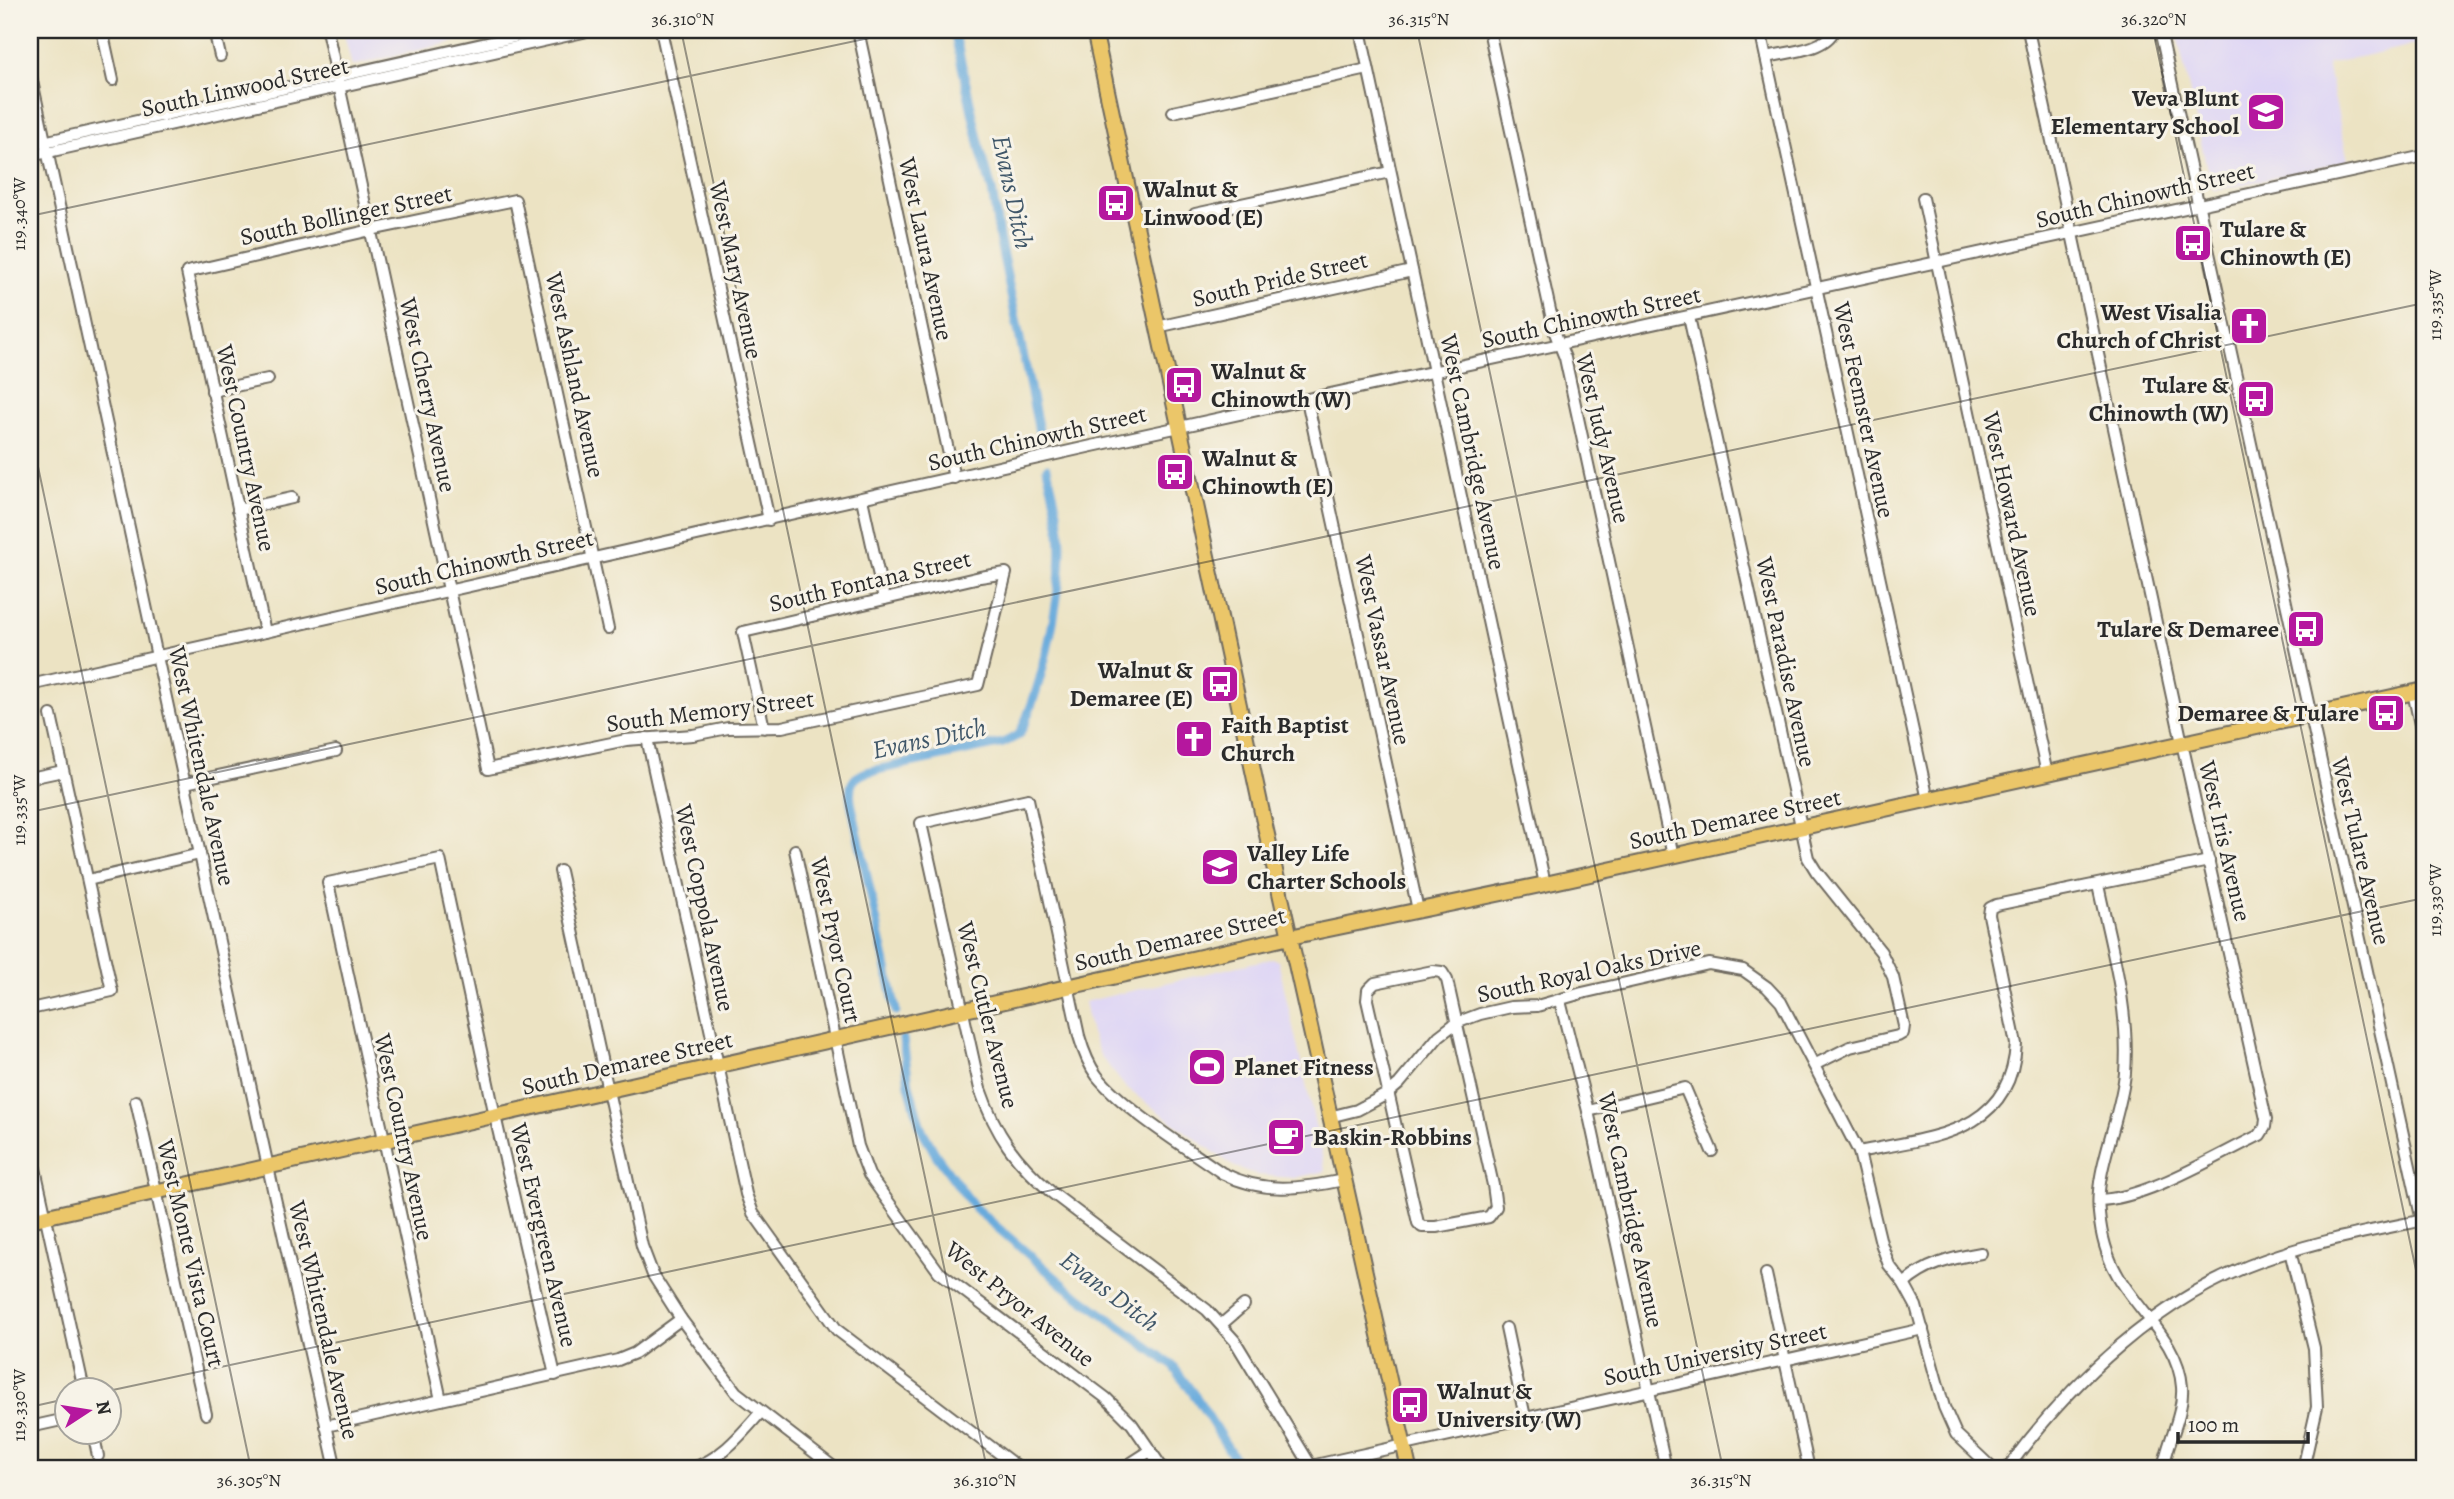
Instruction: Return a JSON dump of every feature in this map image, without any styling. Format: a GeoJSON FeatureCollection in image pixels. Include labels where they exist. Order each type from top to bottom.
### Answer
{"type":"FeatureCollection","features":[{"type":"Feature","properties":{"kind":"main road"},"geometry":{"type":"LineString","coordinates":[[1094,30],[1329,1117],[1409,1469]]}},
{"type":"Feature","properties":{"kind":"main road","name":"South Demaree Street"},"geometry":{"type":"LineString","coordinates":[[30,1220],[1290,937],[1545,884],[2419,691]]}},
{"type":"Feature","properties":{"kind":"street"},"geometry":{"type":"LineString","coordinates":[[102,30],[113,80]]}},
{"type":"Feature","properties":{"kind":"street"},"geometry":{"type":"LineString","coordinates":[[214,30],[220,56]]}},
{"type":"Feature","properties":{"kind":"street","name":"West Cherry Avenue"},"geometry":{"type":"LineString","coordinates":[[327,30],[488,769]]}},
{"type":"Feature","properties":{"kind":"street","name":"South Linwood Street"},"geometry":{"type":"LineString","coordinates":[[30,156],[46,146],[338,75],[545,30]]}},
{"type":"Feature","properties":{"kind":"street","name":"South Linwood Street"},"geometry":{"type":"LineString","coordinates":[[30,145],[46,146],[338,88],[592,30]]}},
{"type":"Feature","properties":{"kind":"street","name":"West Mary Avenue"},"geometry":{"type":"LineString","coordinates":[[662,30],[769,520]]}},
{"type":"Feature","properties":{"kind":"street","name":"West Laura Avenue"},"geometry":{"type":"LineString","coordinates":[[858,30],[954,478]]}},
{"type":"Feature","properties":{"kind":"street","name":"West Cambridge Avenue"},"geometry":{"type":"LineString","coordinates":[[1360,30],[1545,884]]}},
{"type":"Feature","properties":{"kind":"street","name":"West Judy Avenue"},"geometry":{"type":"LineString","coordinates":[[1489,30],[1555,333],[1565,358],[1673,856]]}},
{"type":"Feature","properties":{"kind":"street","name":"West Feemster Avenue"},"geometry":{"type":"LineString","coordinates":[[1760,30],[1928,800]]}},
{"type":"Feature","properties":{"kind":"street"},"geometry":{"type":"LineString","coordinates":[[1766,57],[1816,45],[1831,37],[1834,30]]}},
{"type":"Feature","properties":{"kind":"street","name":"West Iris Avenue"},"geometry":{"type":"LineString","coordinates":[[2028,30],[2266,1119],[2260,1135],[2140,1193],[2118,1199],[2099,1200]]}},
{"type":"Feature","properties":{"kind":"street","name":"West Tulare Avenue"},"geometry":{"type":"LineString","coordinates":[[2160,30],[2309,714],[2424,1223]]}},
{"type":"Feature","properties":{"kind":"street"},"geometry":{"type":"LineString","coordinates":[[1173,113],[1368,69]]}},
{"type":"Feature","properties":{"kind":"street","name":"West Whitendale Avenue"},"geometry":{"type":"LineString","coordinates":[[30,72],[336,1469]]}},
{"type":"Feature","properties":{"kind":"street","name":"South Chinowth Street"},"geometry":{"type":"LineString","coordinates":[[30,685],[1179,428],[2424,156]]}},
{"type":"Feature","properties":{"kind":"street"},"geometry":{"type":"LineString","coordinates":[[1195,214],[1390,172]]}},
{"type":"Feature","properties":{"kind":"street","name":"West Howard Avenue"},"geometry":{"type":"LineString","coordinates":[[1923,198],[2046,774]]}},
{"type":"Feature","properties":{"kind":"street","name":"South Bollinger Street"},"geometry":{"type":"LineString","coordinates":[[187,272],[515,200]]}},
{"type":"Feature","properties":{"kind":"street","name":"West Ashland Avenue"},"geometry":{"type":"LineString","coordinates":[[515,200],[608,629]]}},
{"type":"Feature","properties":{"kind":"street","name":"South Pride Street"},"geometry":{"type":"LineString","coordinates":[[1157,327],[1412,271]]}},
{"type":"Feature","properties":{"kind":"street","name":"West Country Avenue"},"geometry":{"type":"LineString","coordinates":[[187,272],[265,632]]}},
{"type":"Feature","properties":{"kind":"street","name":"West Paradise Avenue"},"geometry":{"type":"LineString","coordinates":[[1689,317],[1808,858],[1816,872],[1881,952],[1889,967],[1904,1026],[1903,1033],[1898,1036],[1850,1047],[1814,1065]]}},
{"type":"Feature","properties":{"kind":"street"},"geometry":{"type":"LineString","coordinates":[[212,391],[268,379]]}},
{"type":"Feature","properties":{"kind":"street","name":"West Vassar Avenue"},"geometry":{"type":"LineString","coordinates":[[1307,400],[1418,910]]}},
{"type":"Feature","properties":{"kind":"street"},"geometry":{"type":"LineString","coordinates":[[239,510],[292,498]]}},
{"type":"Feature","properties":{"kind":"street"},"geometry":{"type":"LineString","coordinates":[[862,499],[884,599]]}},
{"type":"Feature","properties":{"kind":"street","name":"South Fontana Street"},"geometry":{"type":"LineString","coordinates":[[764,728],[743,632],[1006,573],[978,685]]}},
{"type":"Feature","properties":{"kind":"street","name":"South Memory Street"},"geometry":{"type":"LineString","coordinates":[[488,769],[647,738],[693,735],[728,728],[782,727],[978,685]]}},
{"type":"Feature","properties":{"kind":"street"},"geometry":{"type":"LineString","coordinates":[[2419,691],[2424,743]]}},
{"type":"Feature","properties":{"kind":"street"},"geometry":{"type":"LineString","coordinates":[[30,1009],[112,991],[51,715]]}},
{"type":"Feature","properties":{"kind":"street","name":"West Coppola Avenue"},"geometry":{"type":"LineString","coordinates":[[647,738],[717,1066],[746,1194],[753,1213],[829,1321],[849,1340],[1020,1469]]}},
{"type":"Feature","properties":{"kind":"street"},"geometry":{"type":"LineString","coordinates":[[185,783],[336,751]]}},
{"type":"Feature","properties":{"kind":"street"},"geometry":{"type":"LineString","coordinates":[[30,778],[63,771]]}},
{"type":"Feature","properties":{"kind":"street","name":"West Cutler Avenue"},"geometry":{"type":"LineString","coordinates":[[1069,987],[1028,799],[920,823],[979,1090],[991,1120],[1016,1158],[1051,1192],[1222,1324],[1235,1340],[1311,1466]]}},
{"type":"Feature","properties":{"kind":"street","name":"West Pryor Court"},"geometry":{"type":"LineString","coordinates":[[795,850],[835,1039]]}},
{"type":"Feature","properties":{"kind":"street"},"geometry":{"type":"LineString","coordinates":[[88,880],[200,854]]}},
{"type":"Feature","properties":{"kind":"street","name":"West Country Avenue"},"geometry":{"type":"LineString","coordinates":[[440,859],[328,883],[441,1400]]}},
{"type":"Feature","properties":{"kind":"street","name":"West Evergreen Avenue"},"geometry":{"type":"LineString","coordinates":[[440,859],[495,1116],[555,1375]]}},
{"type":"Feature","properties":{"kind":"street"},"geometry":{"type":"LineString","coordinates":[[1859,1152],[1952,1132],[1972,1123],[2003,1094],[2015,1061],[2016,1044],[1989,915],[1990,908],[2209,862]]}},
{"type":"Feature","properties":{"kind":"street"},"geometry":{"type":"LineString","coordinates":[[560,871],[644,1254],[653,1275],[681,1319],[736,1392],[836,1469]]}},
{"type":"Feature","properties":{"kind":"street"},"geometry":{"type":"LineString","coordinates":[[2098,885],[2121,991],[2126,1044],[2120,1103],[2101,1180],[2101,1231],[2108,1257],[2118,1277],[2172,1353],[2179,1370],[2181,1405],[2163,1469]]}},
{"type":"Feature","properties":{"kind":"street","name":"South Royal Oaks Drive"},"geometry":{"type":"LineString","coordinates":[[1329,1117],[1357,1110],[1387,1094],[1399,1084],[1439,1037],[1456,1023],[1511,1007],[1537,1006],[1709,964],[1743,970],[1767,987],[1781,1002],[1814,1065]]}},
{"type":"Feature","properties":{"kind":"street","name":"South Royal Oaks Drive"},"geometry":{"type":"LineString","coordinates":[[1433,971],[1442,972],[1447,980],[1456,1023],[1496,1198],[1496,1208],[1489,1217],[1422,1227],[1418,1223],[1387,1094],[1369,1011],[1368,990],[1379,982],[1433,971]]}},
{"type":"Feature","properties":{"kind":"street"},"geometry":{"type":"LineString","coordinates":[[1069,987],[1079,1036],[1095,1074],[1115,1095],[1222,1173],[1238,1181],[1269,1189],[1298,1189],[1344,1180]]}},
{"type":"Feature","properties":{"kind":"street","name":"West Cambridge Avenue"},"geometry":{"type":"LineString","coordinates":[[1560,1001],[1588,1111],[1667,1469]]}},
{"type":"Feature","properties":{"kind":"street","name":"West Pryor Avenue"},"geometry":{"type":"LineString","coordinates":[[835,1039],[858,1146],[869,1175],[939,1272],[1106,1398],[1132,1424],[1163,1469]]}},
{"type":"Feature","properties":{"kind":"street"},"geometry":{"type":"LineString","coordinates":[[1814,1065],[1859,1152],[1881,1243],[1889,1265],[1916,1306],[1936,1384],[1956,1434],[1993,1469]]}},
{"type":"Feature","properties":{"kind":"street"},"geometry":{"type":"LineString","coordinates":[[1588,1111],[1685,1088],[1712,1151]]}},
{"type":"Feature","properties":{"kind":"street","name":"West Monte Vista Court"},"geometry":{"type":"LineString","coordinates":[[136,1101],[206,1414]]}},
{"type":"Feature","properties":{"kind":"street"},"geometry":{"type":"LineString","coordinates":[[30,1146],[81,1376]]}},
{"type":"Feature","properties":{"kind":"street"},"geometry":{"type":"LineString","coordinates":[[2007,1469],[2062,1401],[2100,1364],[2151,1321],[2199,1291],[2232,1273],[2290,1251],[2424,1223]]}},
{"type":"Feature","properties":{"kind":"street"},"geometry":{"type":"LineString","coordinates":[[2290,1251],[2314,1348],[2317,1407],[2303,1469]]}},
{"type":"Feature","properties":{"kind":"street"},"geometry":{"type":"LineString","coordinates":[[1904,1284],[1914,1275],[1939,1262],[1981,1253]]}},
{"type":"Feature","properties":{"kind":"street"},"geometry":{"type":"LineString","coordinates":[[1766,1274],[1809,1469]]}},
{"type":"Feature","properties":{"kind":"street"},"geometry":{"type":"LineString","coordinates":[[1222,1324],[1244,1305]]}},
{"type":"Feature","properties":{"kind":"street"},"geometry":{"type":"LineString","coordinates":[[326,1426],[618,1360],[635,1353],[681,1319]]}},
{"type":"Feature","properties":{"kind":"street"},"geometry":{"type":"LineString","coordinates":[[1506,1328],[1525,1417]]}},
{"type":"Feature","properties":{"kind":"street","name":"South University Street"},"geometry":{"type":"LineString","coordinates":[[1311,1466],[1923,1329]]}},
{"type":"Feature","properties":{"kind":"street"},"geometry":{"type":"LineString","coordinates":[[690,1469],[703,1465],[724,1451],[760,1413]]}},
{"type":"Feature","properties":{"kind":"street"},"geometry":{"type":"LineString","coordinates":[[30,1427],[52,1422]]}},
{"type":"Feature","properties":{"kind":"street"},"geometry":{"type":"LineString","coordinates":[[96,1446],[98,1456]]}},
{"type":"Feature","properties":{"kind":"street"},"geometry":{"type":"LineString","coordinates":[[1122,1469],[1150,1451]]}},
{"type":"Feature","properties":{"kind":"shaded area"},"geometry":{"type":"Polygon","coordinates":[[[343,30],[504,30],[352,66],[343,30]]]}},
{"type":"Feature","properties":{"kind":"shaded area","name":"Veva Blunt Elementary School"},"geometry":{"type":"Polygon","coordinates":[[[2176,30],[2420,30],[2423,43],[2327,64],[2348,161],[2215,191],[2211,187],[2176,30]]]}},
{"type":"Feature","properties":{"kind":"shaded area"},"geometry":{"type":"Polygon","coordinates":[[[1273,958],[1278,961],[1325,1169],[1323,1172],[1293,1178],[1257,1175],[1233,1166],[1126,1088],[1100,1055],[1091,1033],[1084,1002],[1273,958]]]}},
{"type":"Feature","properties":{"kind":"waterway","name":"Evans Ditch"},"geometry":{"type":"LineString","coordinates":[[954,30],[992,190],[999,237],[1042,446]]}},
{"type":"Feature","properties":{"kind":"waterway","name":"Evans Ditch"},"geometry":{"type":"LineString","coordinates":[[896,1011],[851,802],[851,787],[857,777],[867,772],[1003,743],[1019,735],[1044,663],[1059,579],[1060,531],[1047,468]]}},
{"type":"Feature","properties":{"kind":"waterway","name":"Evans Ditch"},"geometry":{"type":"LineString","coordinates":[[903,1039],[909,1085],[921,1128],[936,1155],[975,1208],[1065,1286],[1172,1365],[1198,1400],[1241,1469]]}},
{"type":"Feature","properties":{"kind":"place","name":"Veva Blunt Elementary School"},"geometry":{"type":"Point","coordinates":[2266,112]}},
{"type":"Feature","properties":{"kind":"place","name":"Walnut & Linwood (E)"},"geometry":{"type":"Point","coordinates":[1116,203]}},
{"type":"Feature","properties":{"kind":"place","name":"Tulare & Chinowth (E)"},"geometry":{"type":"Point","coordinates":[2193,243]}},
{"type":"Feature","properties":{"kind":"place","name":"West Visalia Church of Christ"},"geometry":{"type":"Point","coordinates":[2249,326]}},
{"type":"Feature","properties":{"kind":"place","name":"Walnut & Chinowth (W)"},"geometry":{"type":"Point","coordinates":[1184,385]}},
{"type":"Feature","properties":{"kind":"place","name":"Tulare & Chinowth (W)"},"geometry":{"type":"Point","coordinates":[2256,399]}},
{"type":"Feature","properties":{"kind":"place","name":"Walnut & Chinowth (E)"},"geometry":{"type":"Point","coordinates":[1175,472]}},
{"type":"Feature","properties":{"kind":"place","name":"Tulare & Demaree"},"geometry":{"type":"Point","coordinates":[2306,629]}},
{"type":"Feature","properties":{"kind":"place","name":"Walnut & Demaree (E)"},"geometry":{"type":"Point","coordinates":[1220,684]}},
{"type":"Feature","properties":{"kind":"place","name":"Demaree & Tulare"},"geometry":{"type":"Point","coordinates":[2386,713]}},
{"type":"Feature","properties":{"kind":"place","name":"Faith Baptist Church"},"geometry":{"type":"Point","coordinates":[1194,739]}},
{"type":"Feature","properties":{"kind":"place","name":"Valley Life Charter Schools"},"geometry":{"type":"Point","coordinates":[1220,867]}},
{"type":"Feature","properties":{"kind":"place","name":"Planet Fitness"},"geometry":{"type":"Point","coordinates":[1207,1067]}},
{"type":"Feature","properties":{"kind":"place","name":"Baskin-Robbins"},"geometry":{"type":"Point","coordinates":[1286,1137]}},
{"type":"Feature","properties":{"kind":"place","name":"Walnut & University (W)"},"geometry":{"type":"Point","coordinates":[1410,1405]}}]}
